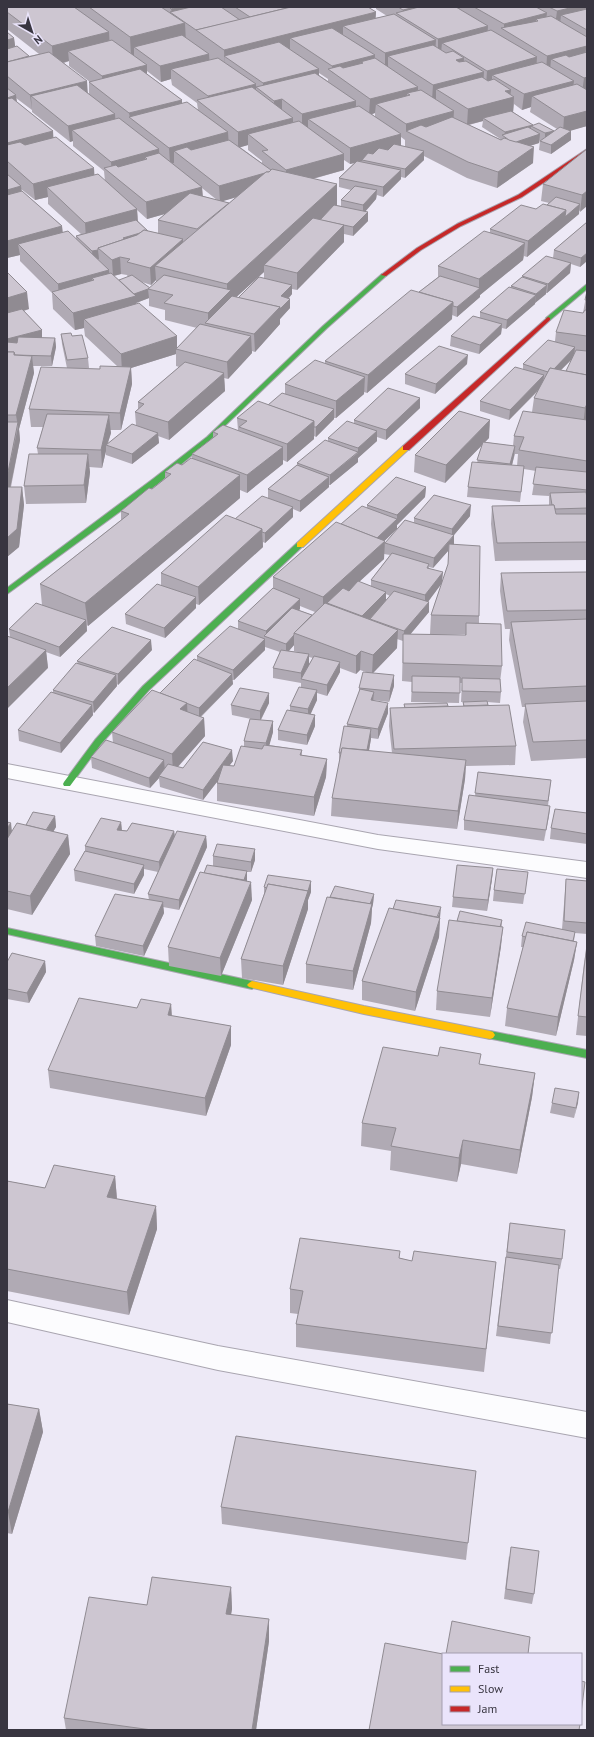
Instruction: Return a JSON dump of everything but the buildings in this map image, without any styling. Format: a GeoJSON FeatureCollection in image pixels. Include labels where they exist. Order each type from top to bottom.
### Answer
{"type":"FeatureCollection","features":[{"type":"Feature","properties":{"kind":"street"},"geometry":{"type":"LineString","coordinates":[[7,592],[156,481],[209,438],[325,326],[379,279],[419,250],[453,229],[520,196],[587,152]]}},
{"type":"Feature","properties":{"kind":"street"},"geometry":{"type":"LineString","coordinates":[[67,784],[98,742],[146,688],[231,607],[530,335],[587,286]]}},
{"type":"Feature","properties":{"kind":"street"},"geometry":{"type":"LineString","coordinates":[[7,771],[67,784],[378,842],[587,870]]}},
{"type":"Feature","properties":{"kind":"street"},"geometry":{"type":"LineString","coordinates":[[7,931],[364,1010],[587,1054]]}},
{"type":"Feature","properties":{"kind":"street"},"geometry":{"type":"LineString","coordinates":[[7,1311],[218,1358],[587,1425]]}},
{"type":"Feature","properties":{"kind":"traffic: fast"},"geometry":{"type":"LineString","coordinates":[[7,592],[156,481],[209,438],[325,327],[384,275]]}},
{"type":"Feature","properties":{"kind":"traffic: fast"},"geometry":{"type":"LineString","coordinates":[[548,319],[587,286]]}},
{"type":"Feature","properties":{"kind":"traffic: fast"},"geometry":{"type":"LineString","coordinates":[[67,784],[98,742],[146,688],[300,545]]}},
{"type":"Feature","properties":{"kind":"traffic: fast"},"geometry":{"type":"LineString","coordinates":[[7,931],[252,985]]}},
{"type":"Feature","properties":{"kind":"traffic: fast"},"geometry":{"type":"LineString","coordinates":[[490,1035],[587,1054]]}},
{"type":"Feature","properties":{"kind":"traffic: slow"},"geometry":{"type":"LineString","coordinates":[[300,545],[406,448]]}},
{"type":"Feature","properties":{"kind":"traffic: slow"},"geometry":{"type":"LineString","coordinates":[[252,985],[364,1010],[490,1035]]}},
{"type":"Feature","properties":{"kind":"traffic: jam"},"geometry":{"type":"LineString","coordinates":[[384,275],[419,249],[459,225],[520,196],[587,151]]}},
{"type":"Feature","properties":{"kind":"traffic: jam"},"geometry":{"type":"LineString","coordinates":[[406,448],[548,319]]}}]}
